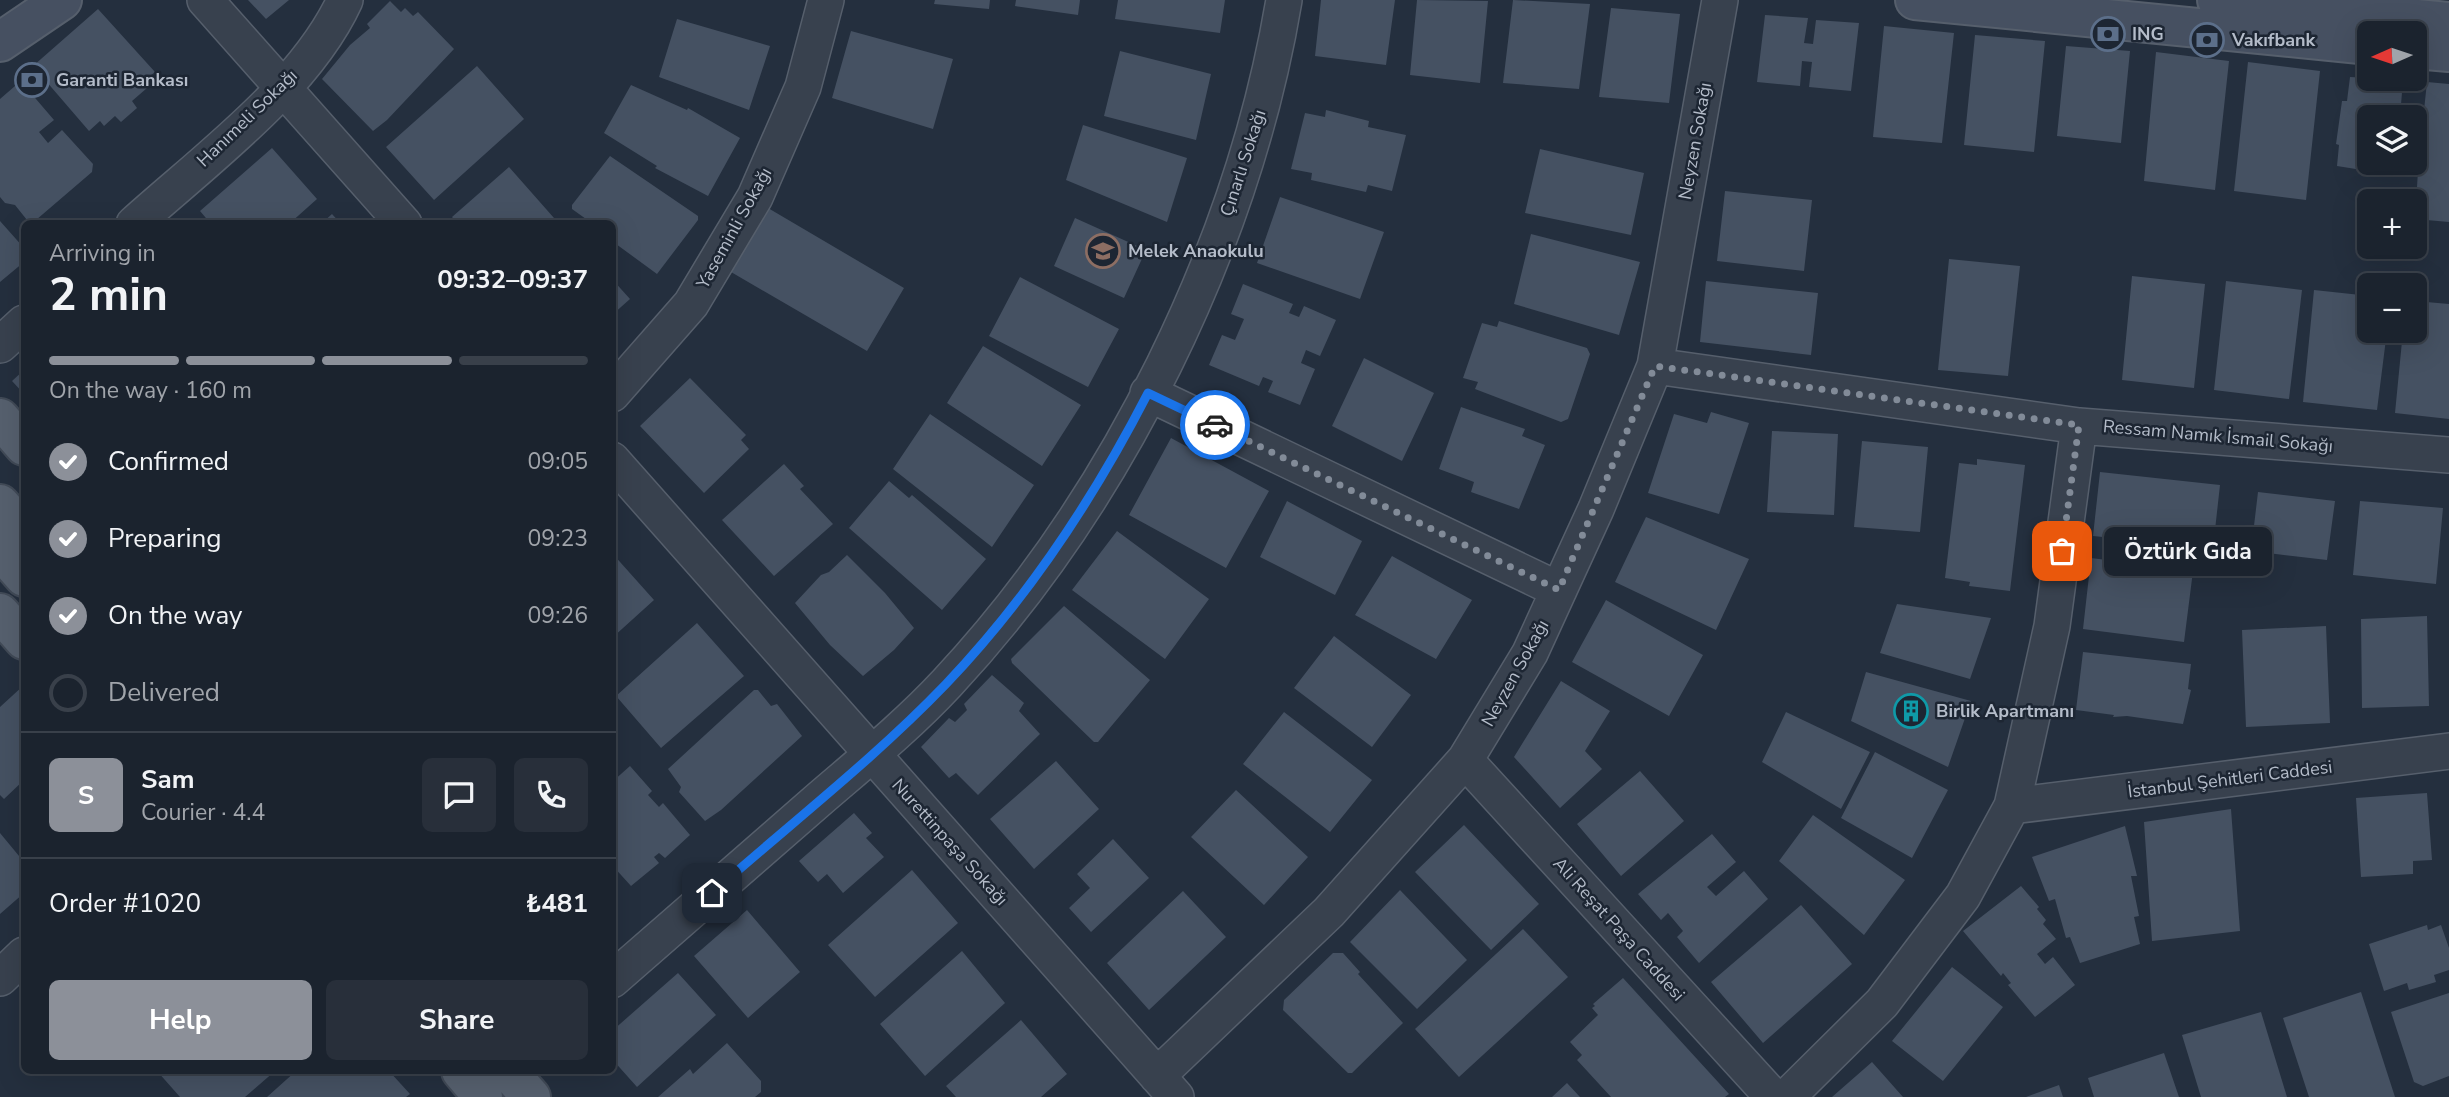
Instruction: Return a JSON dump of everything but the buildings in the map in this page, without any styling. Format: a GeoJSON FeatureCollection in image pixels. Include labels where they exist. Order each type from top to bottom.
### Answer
{"type":"FeatureCollection","features":[{"type":"Feature","properties":{"kind":"main road"},"geometry":{"type":"LineString","coordinates":[[0,42],[62,0]]}},
{"type":"Feature","properties":{"kind":"main road"},"geometry":{"type":"LineString","coordinates":[[1915,0],[2350,25],[2449,22]]}},
{"type":"Feature","properties":{"kind":"main road"},"geometry":{"type":"LineString","coordinates":[[2217,0],[2350,25]]}},
{"type":"Feature","properties":{"kind":"main road"},"geometry":{"type":"LineString","coordinates":[[2427,50],[2449,52]]}},
{"type":"Feature","properties":{"kind":"main road"},"geometry":{"type":"LineString","coordinates":[[0,418],[21,442]]}},
{"type":"Feature","properties":{"kind":"main road"},"geometry":{"type":"LineString","coordinates":[[0,504],[21,528]]}},
{"type":"Feature","properties":{"kind":"main road"},"geometry":{"type":"LineString","coordinates":[[0,550],[21,574]]}},
{"type":"Feature","properties":{"kind":"main road"},"geometry":{"type":"LineString","coordinates":[[0,613],[21,637]]}},
{"type":"Feature","properties":{"kind":"main road"},"geometry":{"type":"LineString","coordinates":[[464,1074],[483,1097]]}},
{"type":"Feature","properties":{"kind":"main road"},"geometry":{"type":"LineString","coordinates":[[511,1074],[531,1097]]}},
{"type":"Feature","properties":{"kind":"street"},"geometry":{"type":"LineString","coordinates":[[205,0],[400,220]]}},
{"type":"Feature","properties":{"kind":"street","name":"Hanımeli Sokağı"},"geometry":{"type":"LineString","coordinates":[[138,220],[284,89],[334,25],[345,0]]}},
{"type":"Feature","properties":{"kind":"street","name":"Yaseminli Sokağı"},"geometry":{"type":"LineString","coordinates":[[616,389],[691,304],[755,197],[803,87],[826,0]]}},
{"type":"Feature","properties":{"kind":"street","name":"Çınarlı Sokağı"},"geometry":{"type":"LineString","coordinates":[[616,977],[872,753],[946,684],[1028,589],[1112,464],[1179,332],[1230,205],[1272,71],[1284,0]]}},
{"type":"Feature","properties":{"kind":"street","name":"Neyzen Sokağı"},"geometry":{"type":"LineString","coordinates":[[1167,1087],[1465,760],[1530,653],[1655,366],[1720,0]]}},
{"type":"Feature","properties":{"kind":"street"},"geometry":{"type":"LineString","coordinates":[[0,345],[21,326]]}},
{"type":"Feature","properties":{"kind":"street","name":"Ressam Namık İsmail Sokağı"},"geometry":{"type":"LineString","coordinates":[[1655,366],[2079,425],[2449,455]]}},
{"type":"Feature","properties":{"kind":"street"},"geometry":{"type":"LineString","coordinates":[[1148,393],[1559,590]]}},
{"type":"Feature","properties":{"kind":"street"},"geometry":{"type":"LineString","coordinates":[[1787,1097],[1882,1003],[1963,896],[2012,806],[2052,626],[2079,425]]}},
{"type":"Feature","properties":{"kind":"street","name":"Nurettinpaşa Sokağı"},"geometry":{"type":"LineString","coordinates":[[616,465],[1167,1087]]}},
{"type":"Feature","properties":{"kind":"street","name":"İstanbul Şehitleri Caddesi"},"geometry":{"type":"LineString","coordinates":[[2012,806],[2449,751]]}},
{"type":"Feature","properties":{"kind":"street","name":"Ali Reşat Paşa Caddesi"},"geometry":{"type":"LineString","coordinates":[[1465,760],[1773,1097]]}},
{"type":"Feature","properties":{"kind":"street"},"geometry":{"type":"LineString","coordinates":[[0,978],[21,958]]}},
{"type":"Feature","properties":{"kind":"way so far"},"geometry":{"type":"LineString","coordinates":[[1215,425],[1559,590],[1596,509],[1655,366],[2079,425],[2062,551]]}},
{"type":"Feature","properties":{"kind":"place","name":"ING"},"geometry":{"type":"Point","coordinates":[2108,34]}},
{"type":"Feature","properties":{"kind":"place","name":"Vakıfbank"},"geometry":{"type":"Point","coordinates":[2207,40]}},
{"type":"Feature","properties":{"kind":"place","name":"Garanti Bankası"},"geometry":{"type":"Point","coordinates":[32,80]}},
{"type":"Feature","properties":{"kind":"place","name":"Melek Anaokulu"},"geometry":{"type":"Point","coordinates":[1103,251]}},
{"type":"Feature","properties":{"kind":"place","name":"Öztürk Gıda"},"geometry":{"type":"Point","coordinates":[2062,551]}},
{"type":"Feature","properties":{"kind":"place","name":"Birlik Apartmanı"},"geometry":{"type":"Point","coordinates":[1911,711]}},
{"type":"Feature","properties":{"kind":"route"},"geometry":{"type":"LineString","coordinates":[[712,893],[872,753],[946,684],[1028,589],[1112,464],[1148,393],[1215,425]]}}]}
